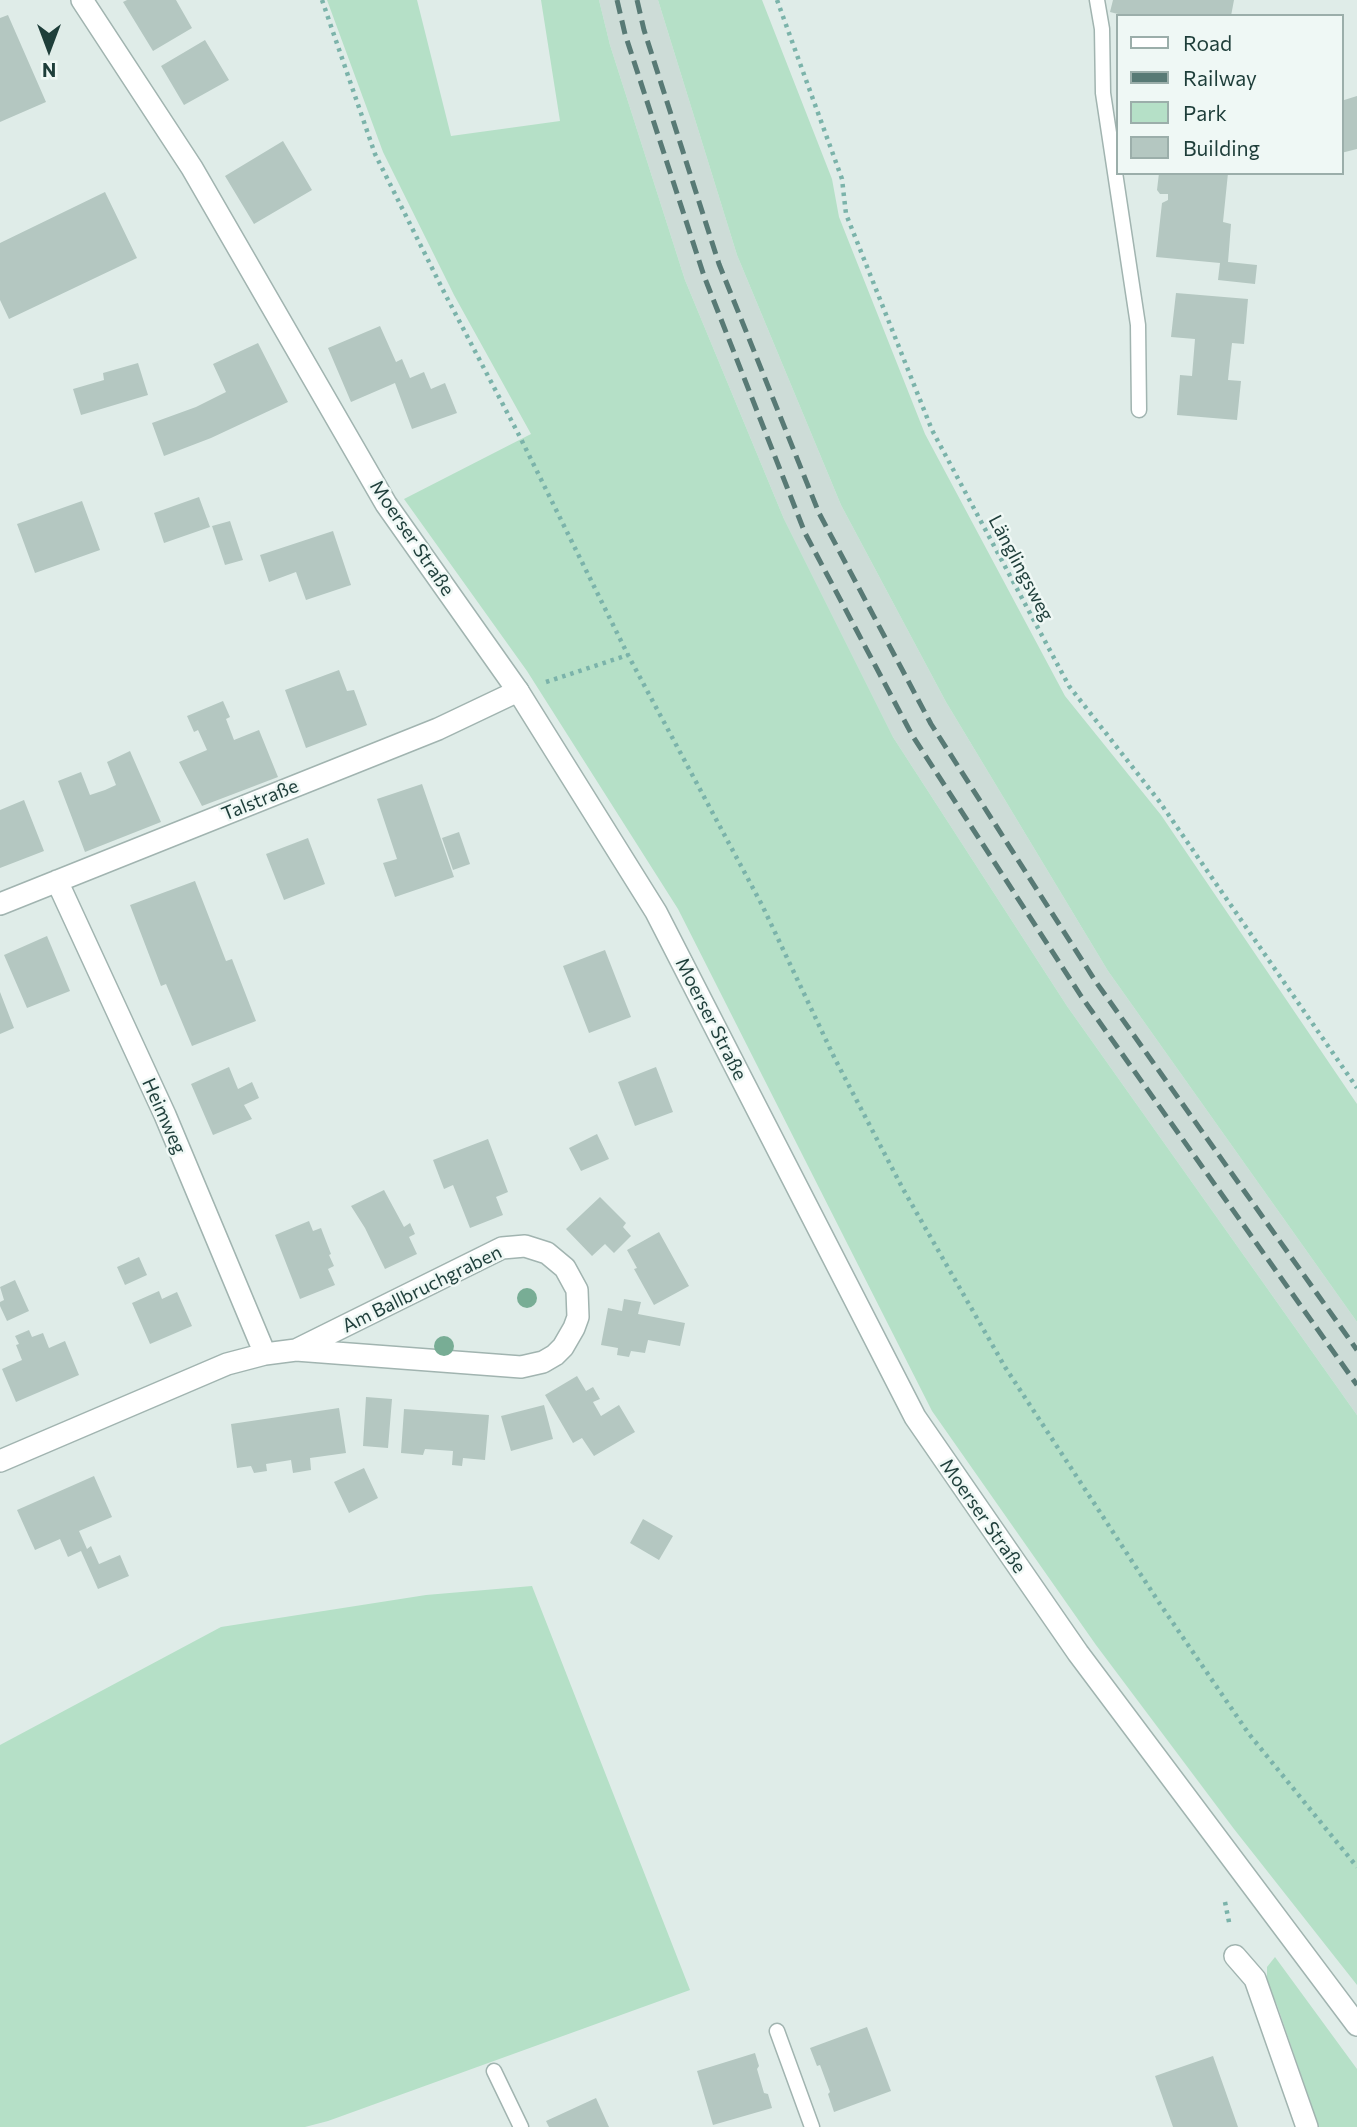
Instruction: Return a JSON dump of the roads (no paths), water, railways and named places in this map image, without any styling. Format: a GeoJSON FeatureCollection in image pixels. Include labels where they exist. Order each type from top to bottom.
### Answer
{"type":"FeatureCollection","features":[{"type":"Feature","properties":{"kind":"street","name":"Moerser Straße"},"geometry":{"type":"LineString","coordinates":[[82,0],[192,168],[386,504],[518,691],[656,912],[915,1417],[1086,1664],[1357,2025]]}},
{"type":"Feature","properties":{"kind":"street","name":"Talstraße"},"geometry":{"type":"LineString","coordinates":[[0,904],[438,729],[518,691]]}},
{"type":"Feature","properties":{"kind":"street","name":"Heimweg"},"geometry":{"type":"LineString","coordinates":[[57,881],[165,1115],[265,1354]]}},
{"type":"Feature","properties":{"kind":"street","name":"Am Ballbruchgraben"},"geometry":{"type":"LineString","coordinates":[[0,1461],[227,1364],[265,1354],[296,1350],[508,1366],[533,1365],[555,1354],[569,1339],[578,1317],[577,1290],[565,1268],[547,1254],[525,1246],[502,1248],[296,1350]]}},
{"type":"Feature","properties":{"kind":"street"},"geometry":{"type":"LineString","coordinates":[[1235,1956],[1255,1979],[1307,2127]]}},
{"type":"Feature","properties":{"kind":"lane"},"geometry":{"type":"LineString","coordinates":[[1097,0],[1102,29],[1103,93],[1138,325],[1139,410]]}},
{"type":"Feature","properties":{"kind":"lane"},"geometry":{"type":"LineString","coordinates":[[777,2031],[812,2127]]}},
{"type":"Feature","properties":{"kind":"lane"},"geometry":{"type":"LineString","coordinates":[[494,2071],[520,2127]]}},
{"type":"Feature","properties":{"kind":"railway"},"geometry":{"type":"LineString","coordinates":[[617,0],[625,34],[704,276],[805,533],[912,735],[1081,996],[1357,1385]]}},
{"type":"Feature","properties":{"kind":"railway"},"geometry":{"type":"LineString","coordinates":[[637,0],[644,30],[719,264],[819,513],[931,724],[1096,982],[1357,1350]]}}]}
